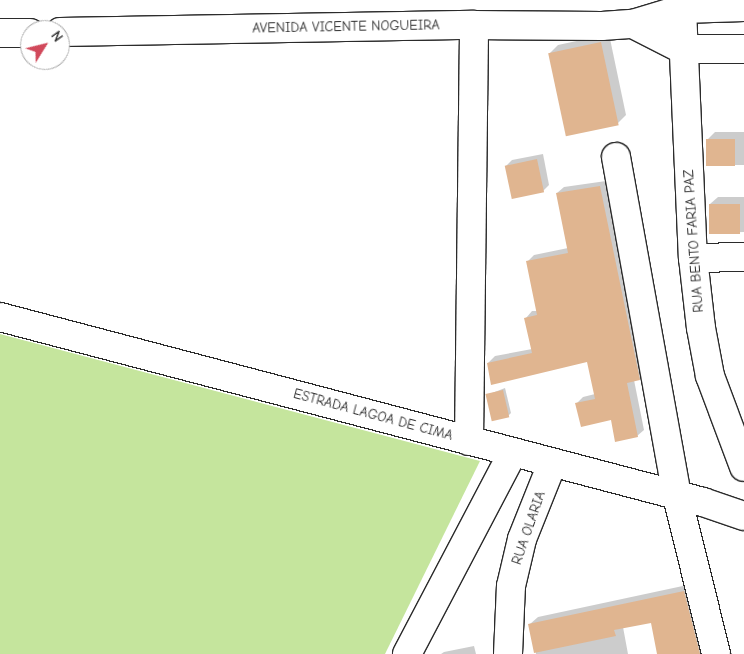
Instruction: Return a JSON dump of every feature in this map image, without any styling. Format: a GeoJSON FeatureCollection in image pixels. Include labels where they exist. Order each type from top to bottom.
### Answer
{"type":"FeatureCollection","features":[{"type":"Feature","properties":{"kind":"street","name":"AVENIDA VICENTE NOGUEIRA"},"geometry":{"type":"LineString","coordinates":[[70,32],[633,24],[682,9],[744,7]]}},
{"type":"Feature","properties":{"kind":"street","name":"RUA BENTO FARIA PAZ"},"geometry":{"type":"LineString","coordinates":[[682,9],[682,49],[693,258],[701,328],[710,376],[744,467]]}},
{"type":"Feature","properties":{"kind":"street","name":"AVENIDA VICENTE NOGUEIRA"},"geometry":{"type":"LineString","coordinates":[[633,24],[682,49],[744,49]]}},
{"type":"Feature","properties":{"kind":"street"},"geometry":{"type":"LineString","coordinates":[[469,441],[474,25]]}},
{"type":"Feature","properties":{"kind":"street"},"geometry":{"type":"LineString","coordinates":[[0,33],[20,32]]}},
{"type":"Feature","properties":{"kind":"street"},"geometry":{"type":"LineString","coordinates":[[616,157],[677,496],[716,654]]}},
{"type":"Feature","properties":{"kind":"street"},"geometry":{"type":"LineString","coordinates":[[693,258],[744,257]]}},
{"type":"Feature","properties":{"kind":"street","name":"ESTRADA LAGOA DE CIMA"},"geometry":{"type":"LineString","coordinates":[[0,318],[677,496],[744,516]]}},
{"type":"Feature","properties":{"kind":"street"},"geometry":{"type":"LineString","coordinates":[[407,654],[512,454]]}},
{"type":"Feature","properties":{"kind":"street","name":"RUA OLARIA"},"geometry":{"type":"LineString","coordinates":[[508,654],[511,586],[522,539],[552,464]]}},
{"type":"Feature","properties":{"kind":"green space"},"geometry":{"type":"Polygon","coordinates":[[[0,334],[480,461],[385,654],[0,654],[0,334]]]}},
{"type":"Feature","properties":{"kind":"building"},"geometry":{"type":"Polygon","coordinates":[[[601,42],[619,125],[566,136],[548,53],[601,42]]]}},
{"type":"Feature","properties":{"kind":"building"},"geometry":{"type":"Polygon","coordinates":[[[706,139],[735,139],[735,166],[706,166],[706,139]]]}},
{"type":"Feature","properties":{"kind":"building"},"geometry":{"type":"Polygon","coordinates":[[[537,159],[544,192],[512,199],[505,166],[537,159]]]}},
{"type":"Feature","properties":{"kind":"building"},"geometry":{"type":"Polygon","coordinates":[[[600,186],[640,380],[627,383],[638,437],[615,442],[611,420],[581,427],[575,403],[595,399],[587,362],[491,385],[487,363],[532,353],[524,318],[537,315],[526,261],[568,253],[556,193],[600,186]]]}},
{"type":"Feature","properties":{"kind":"building"},"geometry":{"type":"Polygon","coordinates":[[[709,204],[740,204],[740,234],[709,234],[709,204]]]}},
{"type":"Feature","properties":{"kind":"building"},"geometry":{"type":"Polygon","coordinates":[[[503,390],[509,417],[492,421],[485,394],[503,390]]]}},
{"type":"Feature","properties":{"kind":"building"},"geometry":{"type":"Polygon","coordinates":[[[684,591],[700,654],[657,654],[651,623],[614,630],[616,636],[534,653],[528,624],[684,591]]]}}]}
